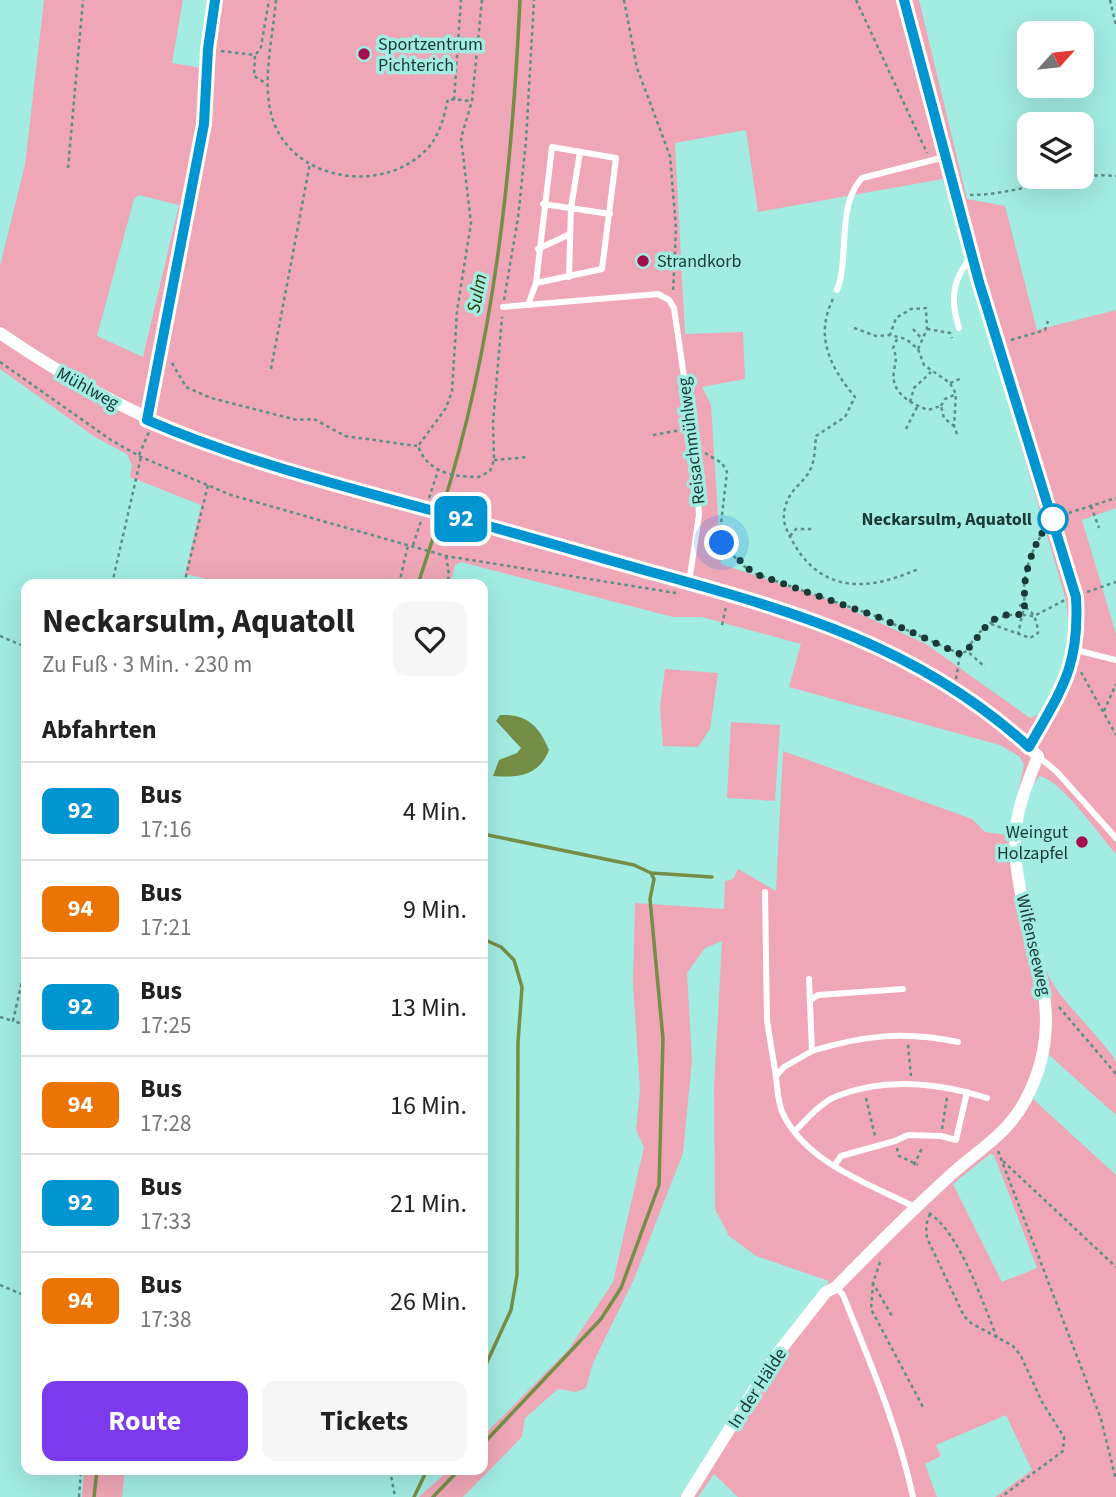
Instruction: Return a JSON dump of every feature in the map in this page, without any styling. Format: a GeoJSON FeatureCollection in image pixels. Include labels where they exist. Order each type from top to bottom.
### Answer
{"type":"FeatureCollection","features":[{"type":"Feature","properties":{"kind":"street"},"geometry":{"type":"LineString","coordinates":[[150,421],[204,124],[208,49],[215,0]]}},
{"type":"Feature","properties":{"kind":"street","name":"Wilfenseeweg"},"geometry":{"type":"LineString","coordinates":[[904,0],[972,256],[1076,597],[1076,650],[1072,667],[1034,751],[1020,802],[1015,842],[1021,896],[1045,991],[1045,1042],[1036,1079],[1024,1104],[995,1141]]}},
{"type":"Feature","properties":{"kind":"street","name":"Mühlweg"},"geometry":{"type":"LineString","coordinates":[[0,333],[55,371],[150,421],[273,466],[728,594],[855,636],[902,657],[955,689],[1001,722],[1034,751]]}},
{"type":"Feature","properties":{"kind":"street","name":"In der Hälde"},"geometry":{"type":"LineString","coordinates":[[687,1497],[774,1358],[826,1292],[836,1287],[956,1170],[995,1141]]}},
{"type":"Feature","properties":{"kind":"lane"},"geometry":{"type":"LineString","coordinates":[[528,305],[536,283],[543,204],[552,147],[616,158],[602,269],[536,283]]}},
{"type":"Feature","properties":{"kind":"lane"},"geometry":{"type":"LineString","coordinates":[[569,277],[571,208],[580,152]]}},
{"type":"Feature","properties":{"kind":"lane"},"geometry":{"type":"LineString","coordinates":[[837,290],[844,271],[847,219],[853,188],[862,178],[945,157]]}},
{"type":"Feature","properties":{"kind":"lane"},"geometry":{"type":"LineString","coordinates":[[543,204],[610,214]]}},
{"type":"Feature","properties":{"kind":"lane"},"geometry":{"type":"LineString","coordinates":[[538,249],[570,234]]}},
{"type":"Feature","properties":{"kind":"lane"},"geometry":{"type":"LineString","coordinates":[[959,328],[953,309],[953,289],[962,268],[972,256]]}},
{"type":"Feature","properties":{"kind":"lane"},"geometry":{"type":"LineString","coordinates":[[503,307],[658,293],[669,300]]}},
{"type":"Feature","properties":{"kind":"lane","name":"Reisachmühlweg"},"geometry":{"type":"LineString","coordinates":[[669,300],[674,308],[695,452],[699,515],[689,583]]}},
{"type":"Feature","properties":{"kind":"lane"},"geometry":{"type":"LineString","coordinates":[[1076,650],[1116,660]]}},
{"type":"Feature","properties":{"kind":"lane"},"geometry":{"type":"LineString","coordinates":[[1034,751],[1057,772],[1116,838]]}},
{"type":"Feature","properties":{"kind":"lane"},"geometry":{"type":"LineString","coordinates":[[765,891],[767,1021],[782,1112],[795,1131],[834,1166],[917,1207]]}},
{"type":"Feature","properties":{"kind":"lane"},"geometry":{"type":"LineString","coordinates":[[809,979],[812,999],[812,1051]]}},
{"type":"Feature","properties":{"kind":"lane"},"geometry":{"type":"LineString","coordinates":[[812,999],[818,995],[903,989]]}},
{"type":"Feature","properties":{"kind":"lane"},"geometry":{"type":"LineString","coordinates":[[776,1076],[784,1067],[812,1051],[866,1036],[907,1035],[958,1042]]}},
{"type":"Feature","properties":{"kind":"lane"},"geometry":{"type":"LineString","coordinates":[[795,1131],[836,1097],[864,1089],[912,1083],[948,1087],[986,1098]]}},
{"type":"Feature","properties":{"kind":"lane"},"geometry":{"type":"LineString","coordinates":[[834,1166],[841,1156],[895,1142],[908,1135],[941,1136],[956,1140],[967,1091]]}},
{"type":"Feature","properties":{"kind":"lane"},"geometry":{"type":"LineString","coordinates":[[836,1287],[843,1295],[888,1408],[903,1449],[913,1497]]}},
{"type":"Feature","properties":{"kind":"path"},"geometry":{"type":"LineString","coordinates":[[68,168],[83,0]]}},
{"type":"Feature","properties":{"kind":"path"},"geometry":{"type":"LineString","coordinates":[[268,85],[254,76],[255,55],[261,47],[269,0]]}},
{"type":"Feature","properties":{"kind":"path"},"geometry":{"type":"LineString","coordinates":[[276,0],[268,85],[269,105],[275,126],[310,163],[334,174],[362,178],[398,168],[416,158],[434,140],[443,124],[448,99],[472,101]]}},
{"type":"Feature","properties":{"kind":"path"},"geometry":{"type":"LineString","coordinates":[[454,100],[461,0]]}},
{"type":"Feature","properties":{"kind":"path"},"geometry":{"type":"LineString","coordinates":[[418,446],[446,408],[452,391],[457,311],[471,223],[461,138],[472,101],[482,0]]}},
{"type":"Feature","properties":{"kind":"path"},"geometry":{"type":"LineString","coordinates":[[418,446],[423,459],[438,471],[461,477],[479,477],[489,471],[494,460],[493,423],[503,307],[520,205],[534,0]]}},
{"type":"Feature","properties":{"kind":"path"},"geometry":{"type":"LineString","coordinates":[[624,0],[637,68],[670,156],[676,228],[676,281],[669,300]]}},
{"type":"Feature","properties":{"kind":"path"},"geometry":{"type":"LineString","coordinates":[[856,0],[930,161]]}},
{"type":"Feature","properties":{"kind":"path"},"geometry":{"type":"LineString","coordinates":[[1110,0],[1116,26]]}},
{"type":"Feature","properties":{"kind":"path"},"geometry":{"type":"LineString","coordinates":[[208,49],[255,55]]}},
{"type":"Feature","properties":{"kind":"path"},"geometry":{"type":"LineString","coordinates":[[271,369],[310,163]]}},
{"type":"Feature","properties":{"kind":"path"},"geometry":{"type":"LineString","coordinates":[[956,196],[994,195],[1078,178],[1116,176]]}},
{"type":"Feature","properties":{"kind":"path"},"geometry":{"type":"LineString","coordinates":[[837,290],[828,309],[823,340],[835,372],[855,397],[845,417],[817,436],[811,469],[793,488],[784,509],[790,536],[817,573],[834,579],[874,586],[918,569]]}},
{"type":"Feature","properties":{"kind":"path"},"geometry":{"type":"LineString","coordinates":[[891,335],[896,318],[911,309],[926,308],[927,329],[918,349],[921,361],[950,383],[956,394],[954,426],[957,434]]}},
{"type":"Feature","properties":{"kind":"path"},"geometry":{"type":"LineString","coordinates":[[1015,339],[1045,330],[1048,321]]}},
{"type":"Feature","properties":{"kind":"path"},"geometry":{"type":"LineString","coordinates":[[854,328],[876,336],[891,335],[897,339],[906,339],[918,349]]}},
{"type":"Feature","properties":{"kind":"path"},"geometry":{"type":"LineString","coordinates":[[913,329],[922,339]]}},
{"type":"Feature","properties":{"kind":"path"},"geometry":{"type":"LineString","coordinates":[[927,329],[950,333],[952,338]]}},
{"type":"Feature","properties":{"kind":"path"},"geometry":{"type":"LineString","coordinates":[[897,339],[894,348],[897,356],[894,382],[904,400],[928,410],[941,406],[945,399],[956,394]]}},
{"type":"Feature","properties":{"kind":"path"},"geometry":{"type":"LineString","coordinates":[[163,348],[186,387],[211,398],[297,420],[314,419],[345,436],[418,446]]}},
{"type":"Feature","properties":{"kind":"path"},"geometry":{"type":"LineString","coordinates":[[0,362],[111,440],[140,456],[231,495],[446,556],[675,594],[689,583]]}},
{"type":"Feature","properties":{"kind":"path"},"geometry":{"type":"LineString","coordinates":[[910,402],[914,388],[932,371]]}},
{"type":"Feature","properties":{"kind":"path"},"geometry":{"type":"LineString","coordinates":[[950,383],[962,378]]}},
{"type":"Feature","properties":{"kind":"path"},"geometry":{"type":"LineString","coordinates":[[941,406],[944,418],[954,426]]}},
{"type":"Feature","properties":{"kind":"path"},"geometry":{"type":"LineString","coordinates":[[906,429],[917,407]]}},
{"type":"Feature","properties":{"kind":"path"},"geometry":{"type":"LineString","coordinates":[[113,579],[150,421]]}},
{"type":"Feature","properties":{"kind":"path"},"geometry":{"type":"LineString","coordinates":[[653,435],[691,429]]}},
{"type":"Feature","properties":{"kind":"path"},"geometry":{"type":"LineString","coordinates":[[695,452],[702,452],[722,463],[727,472],[720,532],[722,543],[753,573],[898,625],[960,654],[967,651],[980,630],[1004,615],[1034,616],[1060,601],[1116,582]]}},
{"type":"Feature","properties":{"kind":"path"},"geometry":{"type":"LineString","coordinates":[[494,460],[529,457]]}},
{"type":"Feature","properties":{"kind":"path"},"geometry":{"type":"LineString","coordinates":[[400,579],[410,545],[438,471]]}},
{"type":"Feature","properties":{"kind":"path"},"geometry":{"type":"LineString","coordinates":[[185,579],[208,485]]}},
{"type":"Feature","properties":{"kind":"path"},"geometry":{"type":"LineString","coordinates":[[1018,635],[1026,607],[1024,584],[1031,553],[1053,518],[1116,498]]}},
{"type":"Feature","properties":{"kind":"path"},"geometry":{"type":"LineString","coordinates":[[1091,506],[1099,528]]}},
{"type":"Feature","properties":{"kind":"path"},"geometry":{"type":"LineString","coordinates":[[790,536],[796,529],[813,529]]}},
{"type":"Feature","properties":{"kind":"path"},"geometry":{"type":"LineString","coordinates":[[446,556],[448,579]]}},
{"type":"Feature","properties":{"kind":"path"},"geometry":{"type":"LineString","coordinates":[[722,625],[728,594]]}},
{"type":"Feature","properties":{"kind":"path"},"geometry":{"type":"LineString","coordinates":[[991,624],[1030,638],[1038,633],[1034,616],[1026,607],[1019,605]]}},
{"type":"Feature","properties":{"kind":"path"},"geometry":{"type":"LineString","coordinates":[[0,636],[21,646]]}},
{"type":"Feature","properties":{"kind":"path"},"geometry":{"type":"LineString","coordinates":[[967,651],[985,667]]}},
{"type":"Feature","properties":{"kind":"path"},"geometry":{"type":"LineString","coordinates":[[955,689],[960,654]]}},
{"type":"Feature","properties":{"kind":"path"},"geometry":{"type":"LineString","coordinates":[[1072,667],[1081,672],[1090,684],[1116,735]]}},
{"type":"Feature","properties":{"kind":"path"},"geometry":{"type":"LineString","coordinates":[[1104,711],[1116,684]]}},
{"type":"Feature","properties":{"kind":"path"},"geometry":{"type":"LineString","coordinates":[[13,1021],[21,985]]}},
{"type":"Feature","properties":{"kind":"path"},"geometry":{"type":"LineString","coordinates":[[1045,991],[1116,1073]]}},
{"type":"Feature","properties":{"kind":"path"},"geometry":{"type":"LineString","coordinates":[[0,1017],[21,1023]]}},
{"type":"Feature","properties":{"kind":"path"},"geometry":{"type":"LineString","coordinates":[[907,1035],[912,1083]]}},
{"type":"Feature","properties":{"kind":"path"},"geometry":{"type":"LineString","coordinates":[[941,1136],[948,1087]]}},
{"type":"Feature","properties":{"kind":"path"},"geometry":{"type":"LineString","coordinates":[[864,1089],[873,1126]]}},
{"type":"Feature","properties":{"kind":"path"},"geometry":{"type":"LineString","coordinates":[[995,1141],[1101,1419],[1116,1480]]}},
{"type":"Feature","properties":{"kind":"path"},"geometry":{"type":"LineString","coordinates":[[899,1156],[916,1166],[923,1145]]}},
{"type":"Feature","properties":{"kind":"path"},"geometry":{"type":"LineString","coordinates":[[1001,1159],[1116,1266]]}},
{"type":"Feature","properties":{"kind":"path"},"geometry":{"type":"LineString","coordinates":[[917,1207],[942,1222],[997,1338]]}},
{"type":"Feature","properties":{"kind":"path"},"geometry":{"type":"LineString","coordinates":[[930,1214],[926,1224],[927,1238],[964,1316],[1013,1346],[1021,1356],[1065,1443],[1063,1451],[1050,1463],[1000,1497]]}},
{"type":"Feature","properties":{"kind":"path"},"geometry":{"type":"LineString","coordinates":[[884,1241],[873,1283],[871,1309],[925,1409]]}},
{"type":"Feature","properties":{"kind":"path"},"geometry":{"type":"LineString","coordinates":[[873,1283],[893,1318]]}},
{"type":"Feature","properties":{"kind":"path"},"geometry":{"type":"LineString","coordinates":[[0,1285],[21,1294]]}},
{"type":"Feature","properties":{"kind":"path"},"geometry":{"type":"LineString","coordinates":[[79,1497],[81,1475]]}},
{"type":"Feature","properties":{"kind":"path"},"geometry":{"type":"LineString","coordinates":[[391,1475],[395,1497]]}},
{"type":"Feature","properties":{"kind":"shaded area"},"geometry":{"type":"Polygon","coordinates":[[[44,0],[183,0],[172,63],[202,68],[212,0],[919,0],[967,199],[1005,206],[1037,330],[1116,310],[1116,508],[1082,520],[1116,634],[1116,854],[1070,798],[1040,776],[1029,794],[1023,819],[1022,848],[1029,912],[1045,968],[1060,994],[1116,1062],[1116,1115],[1048,1054],[1033,1099],[1116,1175],[1116,1497],[995,1497],[1032,1470],[1006,1415],[936,1445],[941,1456],[925,1464],[937,1497],[738,1497],[714,1474],[698,1497],[680,1497],[761,1370],[829,1281],[756,1256],[729,1236],[715,1209],[714,1087],[722,941],[705,948],[687,973],[692,1060],[683,1153],[634,1279],[593,1363],[586,1388],[576,1392],[558,1389],[525,1418],[522,1437],[488,1472],[488,1431],[569,1349],[613,1282],[644,1147],[636,1130],[640,1090],[633,983],[635,903],[724,909],[725,881],[733,879],[738,869],[776,891],[783,751],[972,819],[985,832],[1008,835],[1024,765],[1020,757],[1000,745],[789,687],[801,644],[702,617],[673,617],[461,562],[455,565],[451,579],[207,579],[185,574],[201,505],[130,477],[132,465],[127,454],[95,437],[0,369],[0,266],[25,165],[44,0]],[[746,130],[675,143],[685,334],[743,332],[745,379],[702,387],[711,405],[721,564],[832,601],[926,644],[1030,718],[1041,714],[1055,684],[1067,647],[1066,600],[943,179],[758,212],[746,130]],[[139,195],[134,199],[97,336],[143,357],[179,205],[139,195]],[[990,1154],[953,1184],[1002,1282],[1037,1268],[994,1155],[990,1154]]]}},
{"type":"Feature","properties":{"kind":"shaded area"},"geometry":{"type":"Polygon","coordinates":[[[665,669],[718,673],[710,729],[698,747],[663,746],[660,707],[665,669]]]}},
{"type":"Feature","properties":{"kind":"shaded area"},"geometry":{"type":"Polygon","coordinates":[[[500,715],[518,717],[531,723],[541,734],[549,750],[540,765],[527,774],[493,776],[499,760],[517,753],[521,748],[496,721],[500,715]]]}},
{"type":"Feature","properties":{"kind":"shaded area"},"geometry":{"type":"Polygon","coordinates":[[[731,722],[780,725],[775,801],[727,798],[731,722]]]}},
{"type":"Feature","properties":{"kind":"shaded area"},"geometry":{"type":"Polygon","coordinates":[[[84,1475],[124,1475],[122,1497],[82,1497],[84,1475]]]}},
{"type":"Feature","properties":{"kind":"shaded area"},"geometry":{"type":"Polygon","coordinates":[[[443,1475],[485,1475],[463,1497],[419,1497],[443,1475]]]}},
{"type":"Feature","properties":{"kind":"waterway","name":"Sulm"},"geometry":{"type":"LineString","coordinates":[[442,509],[475,384],[498,257],[512,129],[520,0]]}},
{"type":"Feature","properties":{"kind":"waterway","name":"Sulm"},"geometry":{"type":"LineString","coordinates":[[420,579],[440,517]]}},
{"type":"Feature","properties":{"kind":"waterway"},"geometry":{"type":"LineString","coordinates":[[488,835],[634,865],[651,873],[712,877]]}},
{"type":"Feature","properties":{"kind":"waterway"},"geometry":{"type":"LineString","coordinates":[[488,1439],[601,1319],[621,1288],[659,1185],[663,1039],[650,899],[654,879],[651,873]]}},
{"type":"Feature","properties":{"kind":"waterway"},"geometry":{"type":"LineString","coordinates":[[488,941],[501,947],[514,960],[522,987],[518,1042],[517,1275],[511,1310],[488,1360]]}},
{"type":"Feature","properties":{"kind":"waterway","name":"Sulm"},"geometry":{"type":"LineString","coordinates":[[94,1497],[96,1475]]}},
{"type":"Feature","properties":{"kind":"waterway"},"geometry":{"type":"LineString","coordinates":[[414,1497],[425,1475]]}},
{"type":"Feature","properties":{"kind":"waterway"},"geometry":{"type":"LineString","coordinates":[[433,1497],[454,1475]]}},
{"type":"Feature","properties":{"kind":"bus line","name":"92"},"geometry":{"type":"LineString","coordinates":[[215,0],[208,49],[204,124],[147,420],[273,466],[791,612],[902,657],[947,683],[1001,722],[1029,747],[1072,667],[1078,632],[1076,597],[979,282],[904,0]]}},
{"type":"Feature","properties":{"kind":"place","name":"Sportzentrum Pichterich"},"geometry":{"type":"Point","coordinates":[364,54]}},
{"type":"Feature","properties":{"kind":"place","name":"Strandkorb"},"geometry":{"type":"Point","coordinates":[643,261]}},
{"type":"Feature","properties":{"kind":"place","name":"Neckarsulm, Aquatoll"},"geometry":{"type":"Point","coordinates":[1053,519]}},
{"type":"Feature","properties":{"kind":"place","name":"Weingut Holzapfel"},"geometry":{"type":"Point","coordinates":[1082,842]}},
{"type":"Feature","properties":{"kind":"route"},"geometry":{"type":"LineString","coordinates":[[722,543],[753,573],[830,598],[909,629],[960,654],[967,651],[980,630],[1004,615],[1022,615],[1026,607],[1024,584],[1031,553],[1053,519]]}}]}
